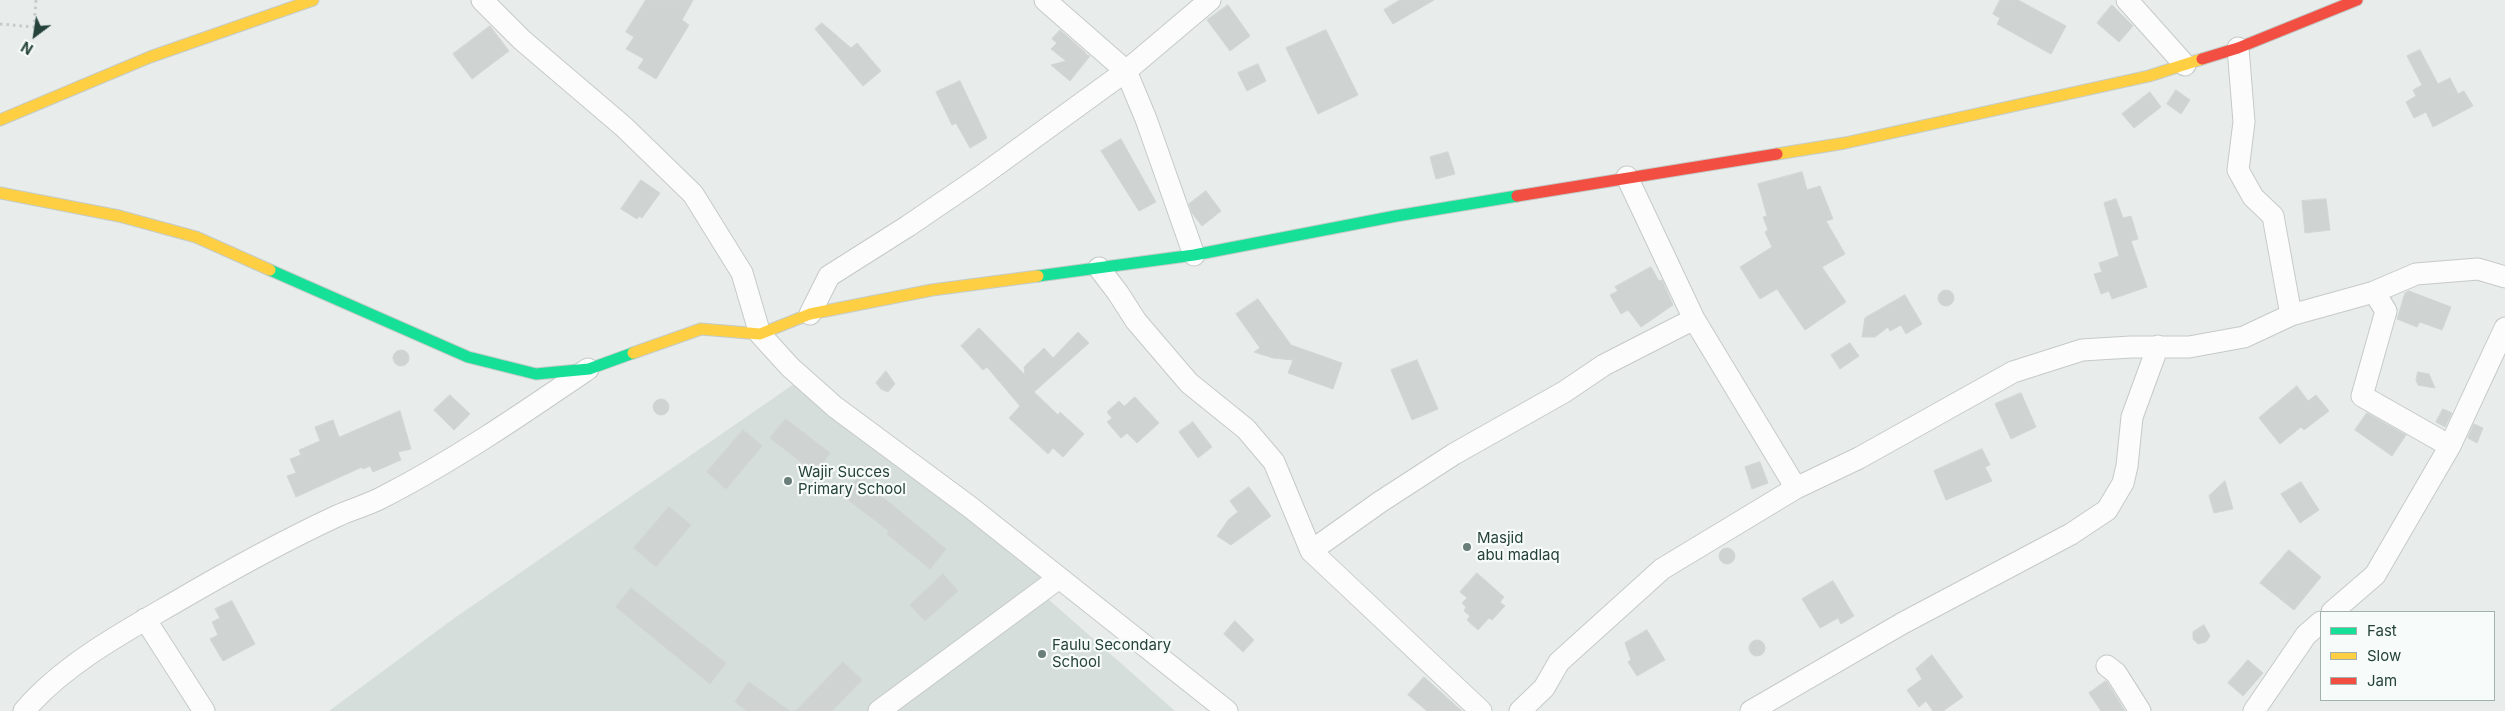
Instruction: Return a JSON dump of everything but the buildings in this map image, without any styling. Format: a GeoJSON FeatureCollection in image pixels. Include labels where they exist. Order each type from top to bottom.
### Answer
{"type":"FeatureCollection","features":[{"type":"Feature","properties":{"kind":"street"},"geometry":{"type":"LineString","coordinates":[[0,120],[150,57],[313,0]]}},
{"type":"Feature","properties":{"kind":"street"},"geometry":{"type":"LineString","coordinates":[[482,0],[522,40],[624,127],[693,194],[742,274],[760,334],[790,367],[835,408],[970,507],[1227,711]]}},
{"type":"Feature","properties":{"kind":"street"},"geometry":{"type":"LineString","coordinates":[[1045,0],[1126,71],[1146,119],[1194,255]]}},
{"type":"Feature","properties":{"kind":"street"},"geometry":{"type":"LineString","coordinates":[[810,314],[829,276],[908,226],[1126,71],[1210,0]]}},
{"type":"Feature","properties":{"kind":"street"},"geometry":{"type":"LineString","coordinates":[[2127,0],[2185,65]]}},
{"type":"Feature","properties":{"kind":"street"},"geometry":{"type":"LineString","coordinates":[[24,711],[41,691],[110,641],[246,562],[339,515],[381,498],[486,438],[589,369],[701,329],[760,334],[810,314],[932,290],[1194,255],[1396,216],[1845,143],[2149,76],[2238,48],[2342,3]]}},
{"type":"Feature","properties":{"kind":"street"},"geometry":{"type":"LineString","coordinates":[[2238,48],[2244,122],[2238,170],[2253,197],[2273,216],[2291,315]]}},
{"type":"Feature","properties":{"kind":"street"},"geometry":{"type":"LineString","coordinates":[[1628,177],[1694,319],[1796,488]]}},
{"type":"Feature","properties":{"kind":"street"},"geometry":{"type":"LineString","coordinates":[[0,193],[119,216],[196,237],[468,358],[536,374],[589,369]]}},
{"type":"Feature","properties":{"kind":"street"},"geometry":{"type":"LineString","coordinates":[[1099,268],[1136,321],[1189,383],[1246,428],[1274,462],[1311,551],[1481,711]]}},
{"type":"Feature","properties":{"kind":"street"},"geometry":{"type":"LineString","coordinates":[[1520,711],[1544,688],[1559,662],[1662,569],[1796,488],[1859,458],[2013,372],[2082,350],[2158,346],[2188,347],[2244,337],[2291,315],[2374,292],[2416,274],[2478,270],[2505,277]]}},
{"type":"Feature","properties":{"kind":"street"},"geometry":{"type":"LineString","coordinates":[[2374,292],[2386,311],[2362,396],[2450,446]]}},
{"type":"Feature","properties":{"kind":"street"},"geometry":{"type":"LineString","coordinates":[[1311,551],[1380,502],[1454,454],[1564,392],[1604,365],[1694,319]]}},
{"type":"Feature","properties":{"kind":"street"},"geometry":{"type":"LineString","coordinates":[[2333,611],[2375,574],[2450,446],[2505,328]]}},
{"type":"Feature","properties":{"kind":"street"},"geometry":{"type":"LineString","coordinates":[[1751,711],[1904,623],[2071,534],[2107,510],[2123,483],[2128,466],[2132,417],[2158,346]]}},
{"type":"Feature","properties":{"kind":"street"},"geometry":{"type":"LineString","coordinates":[[879,711],[1059,578]]}},
{"type":"Feature","properties":{"kind":"street"},"geometry":{"type":"LineString","coordinates":[[145,620],[204,711]]}},
{"type":"Feature","properties":{"kind":"street"},"geometry":{"type":"LineString","coordinates":[[2254,711],[2306,635],[2320,623]]}},
{"type":"Feature","properties":{"kind":"street"},"geometry":{"type":"LineString","coordinates":[[2107,666],[2116,673],[2140,711]]}},
{"type":"Feature","properties":{"kind":"path"},"geometry":{"type":"LineString","coordinates":[[0,24],[34,27],[36,0]]}},
{"type":"Feature","properties":{"kind":"shaded area","name":"Wajir Succes Primary School"},"geometry":{"type":"Polygon","coordinates":[[[794,384],[1052,579],[872,711],[329,711],[453,619],[794,384]]]}},
{"type":"Feature","properties":{"kind":"shaded area","name":"Faulu Secondary School"},"geometry":{"type":"Polygon","coordinates":[[[1047,598],[1175,711],[898,711],[1047,598]]]}},
{"type":"Feature","properties":{"kind":"traffic: fast"},"geometry":{"type":"LineString","coordinates":[[1038,276],[1194,255],[1396,216],[1517,196]]}},
{"type":"Feature","properties":{"kind":"traffic: fast"},"geometry":{"type":"LineString","coordinates":[[270,270],[468,357],[536,374],[589,369],[633,353]]}},
{"type":"Feature","properties":{"kind":"traffic: slow"},"geometry":{"type":"LineString","coordinates":[[0,120],[150,57],[313,0]]}},
{"type":"Feature","properties":{"kind":"traffic: slow"},"geometry":{"type":"LineString","coordinates":[[1777,154],[1845,143],[2149,76],[2202,59]]}},
{"type":"Feature","properties":{"kind":"traffic: slow"},"geometry":{"type":"LineString","coordinates":[[0,193],[119,216],[196,237],[270,270]]}},
{"type":"Feature","properties":{"kind":"traffic: slow"},"geometry":{"type":"LineString","coordinates":[[633,353],[701,329],[760,334],[810,314],[932,290],[1038,276]]}},
{"type":"Feature","properties":{"kind":"traffic: jam"},"geometry":{"type":"LineString","coordinates":[[2202,59],[2238,48],[2357,0]]}},
{"type":"Feature","properties":{"kind":"traffic: jam"},"geometry":{"type":"LineString","coordinates":[[1517,196],[1777,154]]}},
{"type":"Feature","properties":{"kind":"place","name":"Wajir Succes Primary School"},"geometry":{"type":"Point","coordinates":[788,481]}},
{"type":"Feature","properties":{"kind":"place","name":"Masjid abu madlaq"},"geometry":{"type":"Point","coordinates":[1467,547]}},
{"type":"Feature","properties":{"kind":"place","name":"Faulu Secondary School"},"geometry":{"type":"Point","coordinates":[1042,654]}}]}
